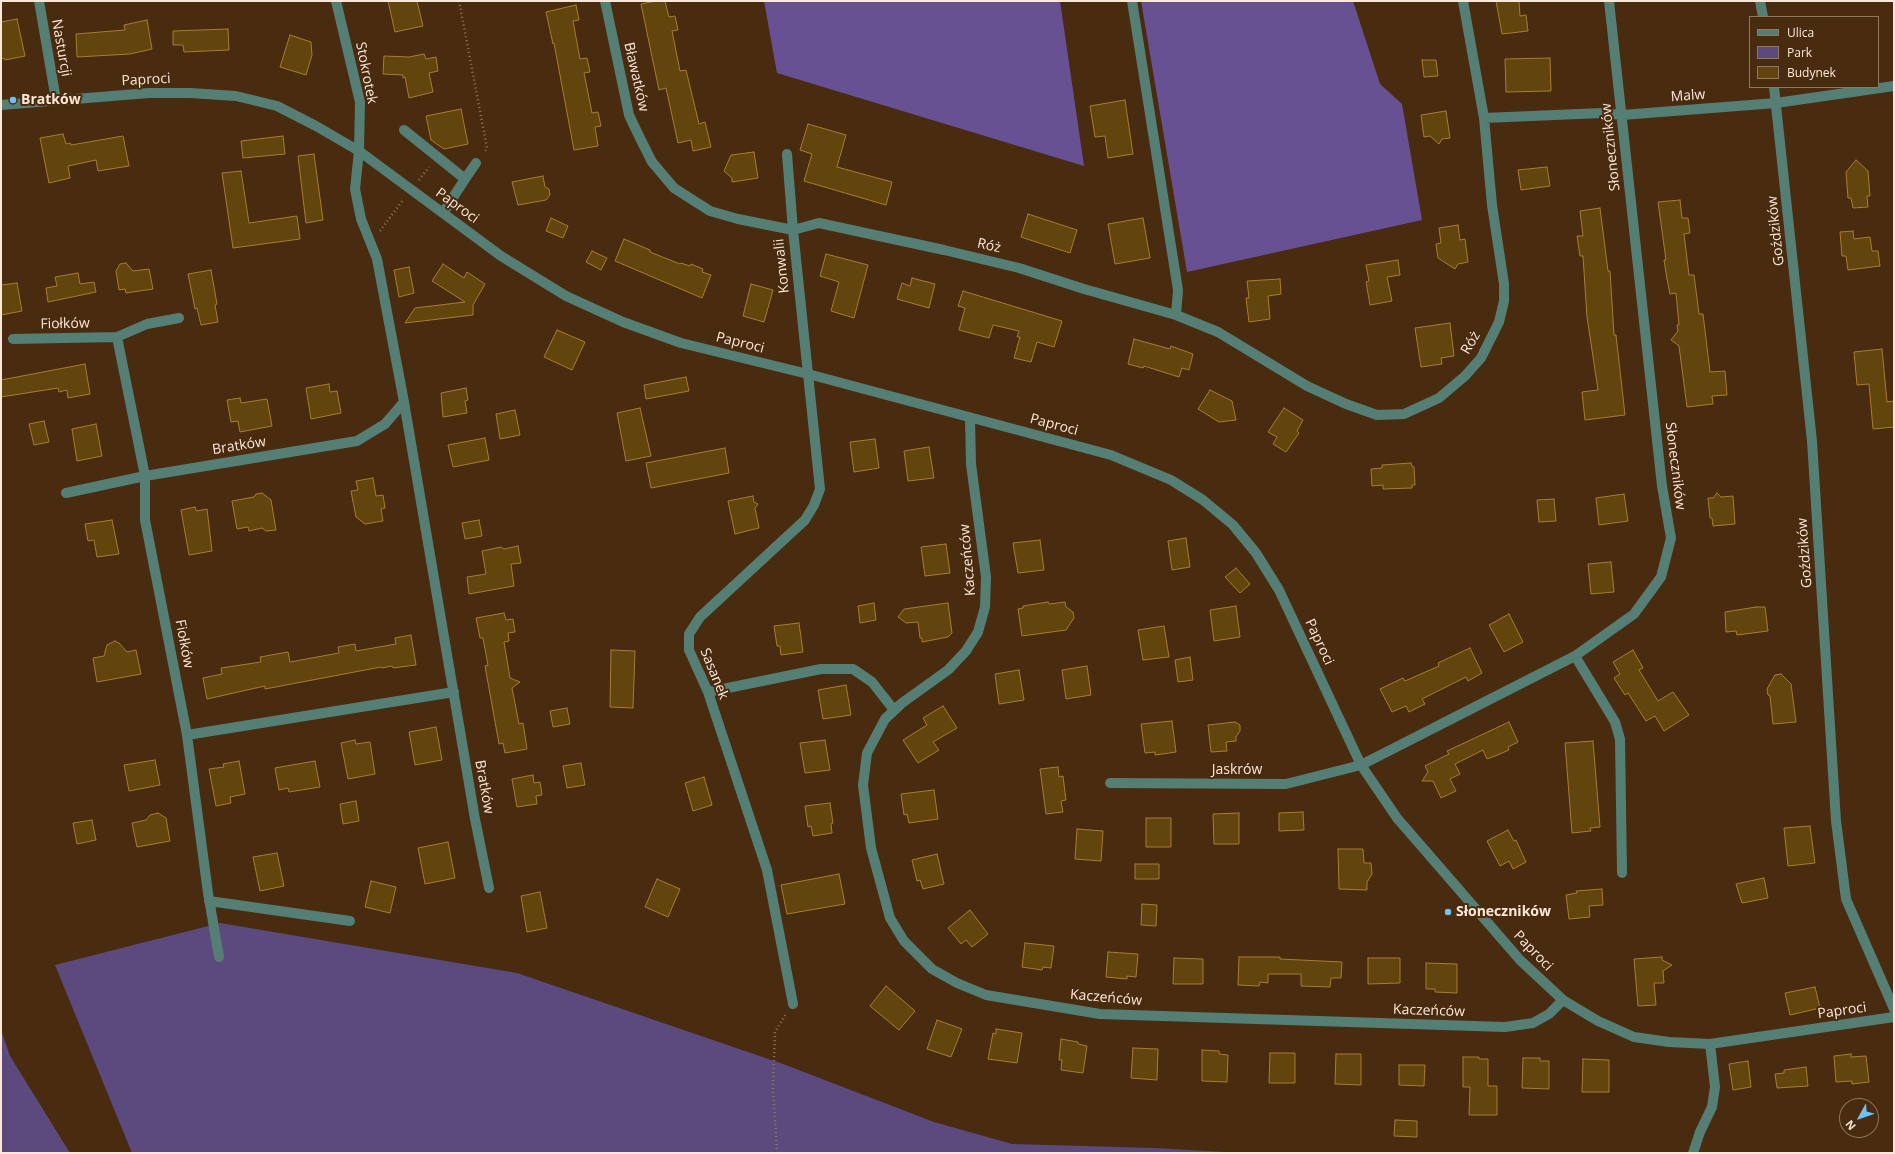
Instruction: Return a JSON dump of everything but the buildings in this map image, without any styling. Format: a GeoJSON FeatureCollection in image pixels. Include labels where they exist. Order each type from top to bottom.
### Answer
{"type":"FeatureCollection","features":[{"type":"Feature","properties":{"kind":"street","name":"Nasturcji"},"geometry":{"type":"LineString","coordinates":[[39,1],[56,100]]}},
{"type":"Feature","properties":{"kind":"street","name":"Stokrotek"},"geometry":{"type":"LineString","coordinates":[[336,1],[360,102],[359,151]]}},
{"type":"Feature","properties":{"kind":"street","name":"Bławatków"},"geometry":{"type":"LineString","coordinates":[[605,1],[629,115],[652,162],[674,188],[710,211],[738,219],[792,230]]}},
{"type":"Feature","properties":{"kind":"street"},"geometry":{"type":"LineString","coordinates":[[1132,1],[1178,290],[1176,315]]}},
{"type":"Feature","properties":{"kind":"street","name":"Róż"},"geometry":{"type":"LineString","coordinates":[[792,230],[819,223],[944,250],[1019,268],[1084,289],[1176,315],[1218,332],[1307,386],[1346,404],[1378,416],[1404,414],[1439,398],[1465,376],[1481,358],[1499,322],[1504,301],[1504,284],[1492,205],[1484,118],[1463,1]]}},
{"type":"Feature","properties":{"kind":"street","name":"Słoneczników"},"geometry":{"type":"LineString","coordinates":[[1361,765],[1575,656],[1634,614],[1661,577],[1671,538],[1662,486],[1609,1]]}},
{"type":"Feature","properties":{"kind":"street"},"geometry":{"type":"LineString","coordinates":[[1760,1],[1763,16]]}},
{"type":"Feature","properties":{"kind":"street","name":"Malw"},"geometry":{"type":"LineString","coordinates":[[1484,118],[1602,113],[1622,115],[1776,103],[1894,86]]}},
{"type":"Feature","properties":{"kind":"street","name":"Goździków"},"geometry":{"type":"LineString","coordinates":[[1774,88],[1812,441],[1836,821],[1846,899],[1894,1009]]}},
{"type":"Feature","properties":{"kind":"street","name":"Paproci"},"geometry":{"type":"LineString","coordinates":[[1,105],[156,93],[190,93],[236,96],[277,106],[316,126],[359,151],[501,256],[559,292],[623,322],[681,343],[808,374],[1118,458],[1171,480],[1203,500],[1233,525],[1256,553],[1279,590],[1361,765],[1397,818],[1447,878],[1520,960],[1563,1000],[1598,1021],[1634,1037],[1670,1042],[1710,1044],[1894,1018]]}},
{"type":"Feature","properties":{"kind":"street"},"geometry":{"type":"LineString","coordinates":[[404,130],[465,179]]}},
{"type":"Feature","properties":{"kind":"street","name":"Bratków"},"geometry":{"type":"LineString","coordinates":[[359,151],[355,189],[361,219],[377,259],[404,402],[475,819],[490,888]]}},
{"type":"Feature","properties":{"kind":"street","name":"Konwalii"},"geometry":{"type":"LineString","coordinates":[[787,154],[792,230],[808,374]]}},
{"type":"Feature","properties":{"kind":"street"},"geometry":{"type":"LineString","coordinates":[[442,213],[476,163]]}},
{"type":"Feature","properties":{"kind":"street","name":"Fiołków"},"geometry":{"type":"LineString","coordinates":[[13,339],[117,337],[147,324],[179,318]]}},
{"type":"Feature","properties":{"kind":"street","name":"Fiołków"},"geometry":{"type":"LineString","coordinates":[[117,337],[146,476],[145,520],[188,735],[209,901],[219,957]]}},
{"type":"Feature","properties":{"kind":"street","name":"Sasanek"},"geometry":{"type":"LineString","coordinates":[[793,1004],[766,870],[708,692],[689,650],[689,634],[700,617],[805,520],[814,505],[820,488],[808,374]]}},
{"type":"Feature","properties":{"kind":"street","name":"Bratków"},"geometry":{"type":"LineString","coordinates":[[66,494],[146,476],[357,441],[385,424],[404,402]]}},
{"type":"Feature","properties":{"kind":"street","name":"Kaczeńców"},"geometry":{"type":"LineString","coordinates":[[970,418],[971,464],[986,577],[985,607],[978,632],[966,651],[948,670],[894,710],[885,719],[867,753],[863,785],[871,848],[890,918],[904,941],[932,969],[957,983],[986,995],[1100,1014],[1505,1027],[1533,1023],[1549,1014],[1563,1000]]}},
{"type":"Feature","properties":{"kind":"street"},"geometry":{"type":"LineString","coordinates":[[1575,656],[1615,722],[1620,739],[1622,873]]}},
{"type":"Feature","properties":{"kind":"street"},"geometry":{"type":"LineString","coordinates":[[708,692],[821,669],[853,669],[872,682],[894,710]]}},
{"type":"Feature","properties":{"kind":"street"},"geometry":{"type":"LineString","coordinates":[[188,735],[454,692]]}},
{"type":"Feature","properties":{"kind":"street","name":"Jaskrów"},"geometry":{"type":"LineString","coordinates":[[1110,783],[1286,784],[1361,765]]}},
{"type":"Feature","properties":{"kind":"street"},"geometry":{"type":"LineString","coordinates":[[209,901],[350,921]]}},
{"type":"Feature","properties":{"kind":"street"},"geometry":{"type":"LineString","coordinates":[[1693,1153],[1700,1132],[1712,1107],[1715,1087],[1710,1044]]}},
{"type":"Feature","properties":{"kind":"path"},"geometry":{"type":"LineString","coordinates":[[459,1],[487,148],[476,163]]}},
{"type":"Feature","properties":{"kind":"path"},"geometry":{"type":"LineString","coordinates":[[777,1153],[773,1089],[775,1032],[793,1004]]}},
{"type":"Feature","properties":{"kind":"green space"},"geometry":{"type":"Polygon","coordinates":[[[220,923],[517,973],[783,1064],[934,1122],[1012,1144],[1155,1148],[1242,1153],[132,1153],[55,965],[220,923]]]}},
{"type":"Feature","properties":{"kind":"green space"},"geometry":{"type":"Polygon","coordinates":[[[1,1030],[10,1056],[70,1153],[1,1153],[1,1030]]]}},
{"type":"Feature","properties":{"kind":"shaded area"},"geometry":{"type":"Polygon","coordinates":[[[764,1],[1060,1],[1084,166],[777,73],[764,1]]]}},
{"type":"Feature","properties":{"kind":"shaded area"},"geometry":{"type":"Polygon","coordinates":[[[1141,1],[1353,1],[1380,84],[1402,104],[1422,220],[1187,272],[1141,1]]]}},
{"type":"Feature","properties":{"kind":"place","name":"Bratków"},"geometry":{"type":"Point","coordinates":[13,100]}},
{"type":"Feature","properties":{"kind":"place","name":"Słoneczników"},"geometry":{"type":"Point","coordinates":[1448,912]}}]}
